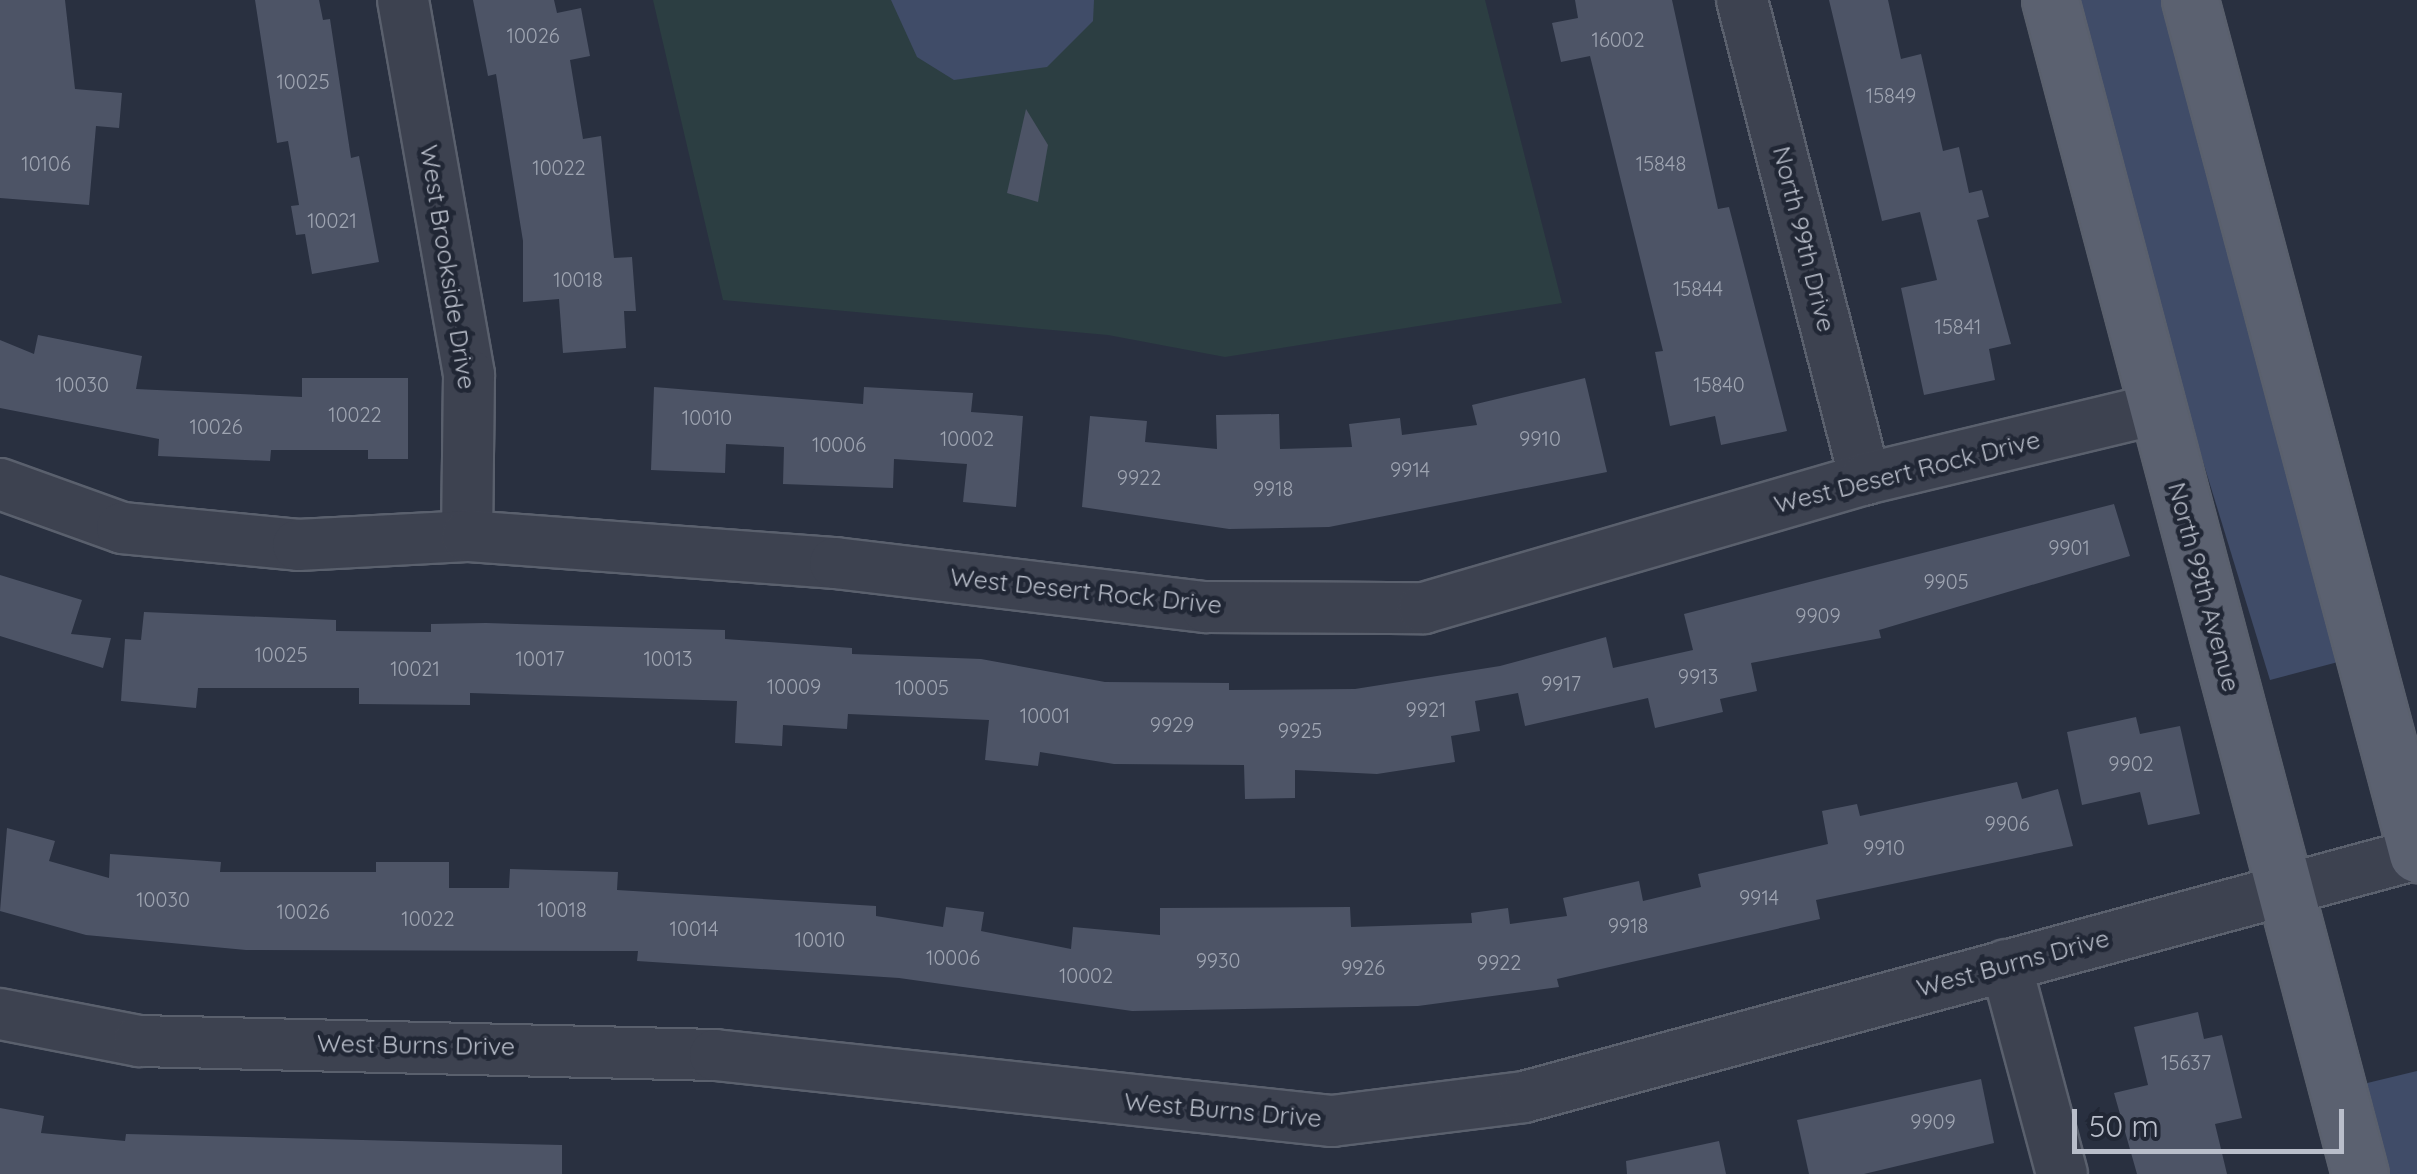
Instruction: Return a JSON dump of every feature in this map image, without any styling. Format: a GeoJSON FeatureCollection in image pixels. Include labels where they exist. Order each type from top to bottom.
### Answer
{"type":"FeatureCollection","features":[{"type":"Feature","properties":{"kind":"main road","name":"North 99th Avenue"},"geometry":{"type":"LineString","coordinates":[[2050,0],[2360,1174]]}},
{"type":"Feature","properties":{"kind":"main road"},"geometry":{"type":"LineString","coordinates":[[2190,0],[2417,854]]}},
{"type":"Feature","properties":{"kind":"street","name":"West Brookside Drive"},"geometry":{"type":"LineString","coordinates":[[403,0],[469,375],[467,536]]}},
{"type":"Feature","properties":{"kind":"street","name":"North 99th Drive"},"geometry":{"type":"LineString","coordinates":[[1742,0],[1866,479]]}},
{"type":"Feature","properties":{"kind":"street","name":"West Desert Rock Drive"},"geometry":{"type":"LineString","coordinates":[[0,484],[122,528],[298,546],[467,536],[836,563],[1206,607],[1424,608],[1866,479],[2157,409]]}},
{"type":"Feature","properties":{"kind":"street","name":"West Burns Drive"},"geometry":{"type":"LineString","coordinates":[[0,1014],[138,1041],[716,1055],[1332,1120],[1524,1097],[2417,854]]}},
{"type":"Feature","properties":{"kind":"street"},"geometry":{"type":"LineString","coordinates":[[2006,965],[2062,1174]]}},
{"type":"Feature","properties":{"kind":"shaded area"},"geometry":{"type":"Polygon","coordinates":[[[653,0],[1485,0],[1562,303],[1225,357],[1108,335],[723,300],[653,0]]]}},
{"type":"Feature","properties":{"kind":"water"},"geometry":{"type":"Polygon","coordinates":[[[891,0],[1094,0],[1093,21],[1047,67],[954,80],[917,57],[891,0]]]}},
{"type":"Feature","properties":{"kind":"water"},"geometry":{"type":"Polygon","coordinates":[[[2076,0],[2168,0],[2338,662],[2270,680],[2159,318],[2076,0]]]}},
{"type":"Feature","properties":{"kind":"water"},"geometry":{"type":"Polygon","coordinates":[[[2417,1071],[2417,1174],[2382,1174],[2359,1085],[2417,1071]]]}},
{"type":"Feature","properties":{"kind":"building"},"geometry":{"type":"Polygon","coordinates":[[[0,0],[65,0],[75,89],[122,93],[119,128],[96,126],[89,205],[0,198],[0,0]]]}},
{"type":"Feature","properties":{"kind":"building"},"geometry":{"type":"Polygon","coordinates":[[[255,0],[319,0],[323,20],[330,19],[351,158],[359,156],[379,262],[312,274],[305,234],[296,235],[291,206],[299,205],[288,141],[277,143],[255,0]]]}},
{"type":"Feature","properties":{"kind":"building"},"geometry":{"type":"Polygon","coordinates":[[[473,0],[554,0],[557,13],[581,8],[590,56],[570,60],[583,139],[601,136],[614,258],[632,257],[636,311],[624,311],[626,348],[563,353],[559,299],[523,302],[523,241],[496,74],[488,76],[473,0]]]}},
{"type":"Feature","properties":{"kind":"building"},"geometry":{"type":"Polygon","coordinates":[[[1575,0],[1672,0],[1718,209],[1729,207],[1787,431],[1721,445],[1715,416],[1670,426],[1655,352],[1663,351],[1590,56],[1561,62],[1552,23],[1578,18],[1575,0]]]}},
{"type":"Feature","properties":{"kind":"building"},"geometry":{"type":"Polygon","coordinates":[[[1829,0],[1888,0],[1901,59],[1921,54],[1943,151],[1959,147],[1969,193],[1982,190],[1989,217],[1977,220],[2011,344],[1989,349],[1995,380],[1924,395],[1901,288],[1937,280],[1920,212],[1882,221],[1829,0]]]}},
{"type":"Feature","properties":{"kind":"building"},"geometry":{"type":"Polygon","coordinates":[[[1026,109],[1048,145],[1038,202],[1007,193],[1026,109]]]}},
{"type":"Feature","properties":{"kind":"building"},"geometry":{"type":"Polygon","coordinates":[[[38,335],[142,356],[136,389],[302,397],[302,378],[408,378],[408,459],[368,459],[368,450],[271,450],[270,461],[158,456],[159,439],[0,408],[0,340],[34,354],[38,335]]]}},
{"type":"Feature","properties":{"kind":"building"},"geometry":{"type":"Polygon","coordinates":[[[1585,378],[1607,472],[1329,527],[1229,529],[1082,507],[1090,416],[1147,421],[1145,442],[1217,449],[1216,415],[1279,414],[1280,449],[1352,447],[1349,424],[1400,418],[1402,435],[1477,425],[1472,405],[1585,378]]]}},
{"type":"Feature","properties":{"kind":"building"},"geometry":{"type":"Polygon","coordinates":[[[654,387],[863,404],[864,387],[973,393],[971,412],[1023,416],[1016,507],[963,502],[967,464],[894,459],[893,488],[783,484],[784,447],[726,444],[725,473],[651,470],[654,387]]]}},
{"type":"Feature","properties":{"kind":"building"},"geometry":{"type":"Polygon","coordinates":[[[2114,504],[2130,556],[1879,630],[1881,638],[1751,663],[1757,691],[1720,699],[1723,712],[1655,728],[1648,698],[1525,726],[1518,693],[1475,701],[1480,731],[1451,736],[1455,762],[1377,774],[1295,770],[1295,798],[1245,799],[1244,765],[1114,764],[1040,752],[1038,766],[985,760],[989,720],[848,714],[847,729],[783,725],[782,746],[735,743],[737,701],[470,693],[470,705],[359,704],[359,688],[198,688],[196,708],[121,701],[125,639],[141,640],[144,612],[336,620],[336,631],[431,632],[431,624],[486,623],[725,630],[725,639],[852,648],[852,654],[981,659],[1105,682],[1229,683],[1229,690],[1355,689],[1500,666],[1606,637],[1613,668],[1693,650],[1684,614],[2114,504]]]}},
{"type":"Feature","properties":{"kind":"building"},"geometry":{"type":"Polygon","coordinates":[[[0,575],[82,600],[71,634],[111,638],[103,668],[0,636],[0,575]]]}},
{"type":"Feature","properties":{"kind":"building"},"geometry":{"type":"Polygon","coordinates":[[[2136,717],[2140,734],[2180,726],[2200,814],[2148,825],[2140,792],[2082,805],[2067,732],[2136,717]]]}},
{"type":"Feature","properties":{"kind":"building"},"geometry":{"type":"Polygon","coordinates":[[[2017,782],[2022,799],[2058,789],[2073,846],[1816,900],[1820,919],[1557,979],[1559,987],[1418,1006],[1132,1011],[899,978],[637,961],[638,951],[246,950],[86,935],[0,911],[7,828],[55,841],[49,861],[109,878],[110,854],[221,862],[220,872],[376,872],[376,862],[449,862],[449,888],[509,888],[510,869],[618,872],[617,890],[876,906],[876,916],[943,927],[946,907],[984,912],[981,931],[1071,949],[1073,927],[1160,935],[1160,908],[1350,907],[1351,927],[1472,923],[1471,913],[1508,908],[1510,924],[1567,916],[1563,898],[1639,881],[1643,901],[1701,887],[1698,874],[1828,844],[1822,811],[1857,804],[1860,816],[2017,782]]]}},
{"type":"Feature","properties":{"kind":"building"},"geometry":{"type":"Polygon","coordinates":[[[2198,1012],[2204,1039],[2222,1035],[2242,1118],[2215,1124],[2227,1174],[2137,1174],[2114,1093],[2148,1085],[2134,1027],[2198,1012]]]}},
{"type":"Feature","properties":{"kind":"building"},"geometry":{"type":"Polygon","coordinates":[[[1981,1079],[1994,1143],[1864,1174],[1809,1174],[1797,1120],[1981,1079]]]}},
{"type":"Feature","properties":{"kind":"building"},"geometry":{"type":"Polygon","coordinates":[[[0,1108],[44,1116],[41,1133],[125,1141],[126,1134],[562,1145],[562,1174],[0,1174],[0,1108]]]}},
{"type":"Feature","properties":{"kind":"building"},"geometry":{"type":"Polygon","coordinates":[[[1719,1141],[1726,1174],[1627,1174],[1626,1161],[1719,1141]]]}}]}
